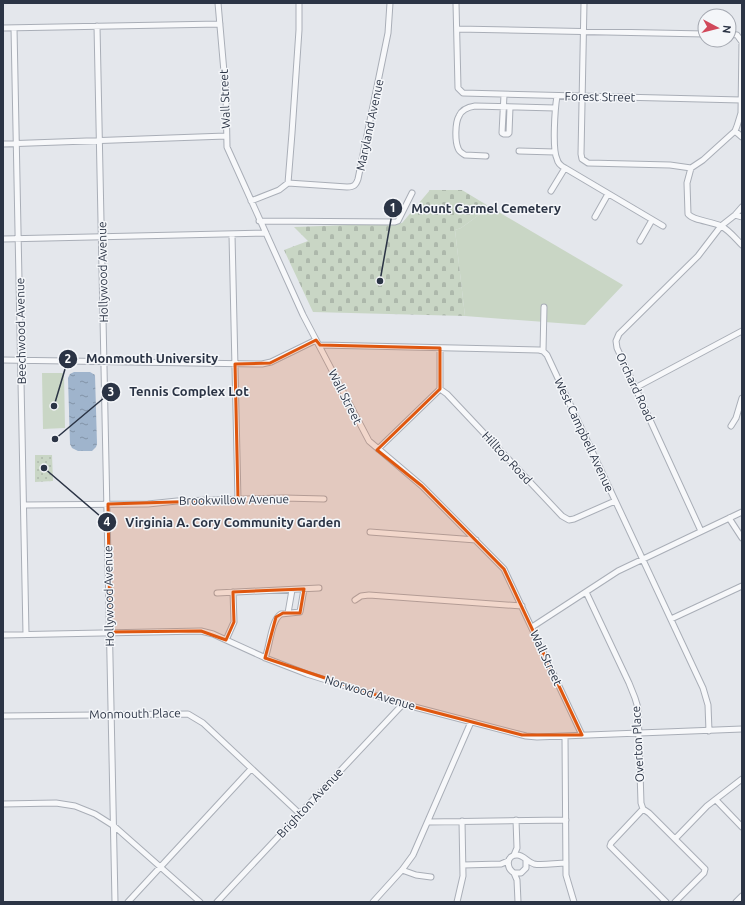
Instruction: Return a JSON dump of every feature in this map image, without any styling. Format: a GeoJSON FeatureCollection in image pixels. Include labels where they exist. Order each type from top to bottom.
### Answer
{"type":"FeatureCollection","features":[{"type":"Feature","properties":{"kind":"street","name":"Wall Street"},"geometry":{"type":"LineString","coordinates":[[218,3],[226,93],[227,148],[303,315],[320,345],[325,359],[362,431],[369,441],[422,486],[504,569],[582,735]]}},
{"type":"Feature","properties":{"kind":"street"},"geometry":{"type":"LineString","coordinates":[[251,201],[279,190],[288,184],[293,125],[299,3]]}},
{"type":"Feature","properties":{"kind":"street","name":"Maryland Avenue"},"geometry":{"type":"LineString","coordinates":[[288,184],[347,187],[354,186],[356,184],[388,33],[390,3]]}},
{"type":"Feature","properties":{"kind":"street"},"geometry":{"type":"LineString","coordinates":[[456,3],[457,29],[697,34]]}},
{"type":"Feature","properties":{"kind":"street"},"geometry":{"type":"LineString","coordinates":[[584,3],[581,154],[584,161],[588,163],[670,164],[691,168],[704,160],[735,131],[741,113],[742,42],[741,38],[737,35]]}},
{"type":"Feature","properties":{"kind":"street"},"geometry":{"type":"LineString","coordinates":[[3,28],[220,24]]}},
{"type":"Feature","properties":{"kind":"street","name":"Hollywood Avenue"},"geometry":{"type":"LineString","coordinates":[[97,26],[115,902]]}},
{"type":"Feature","properties":{"kind":"street","name":"Beechwood Avenue"},"geometry":{"type":"LineString","coordinates":[[14,28],[26,634]]}},
{"type":"Feature","properties":{"kind":"street","name":"Forest Street"},"geometry":{"type":"LineString","coordinates":[[457,29],[458,88],[463,93],[741,100]]}},
{"type":"Feature","properties":{"kind":"street"},"geometry":{"type":"LineString","coordinates":[[504,95],[502,133],[504,134],[509,133],[510,107]]}},
{"type":"Feature","properties":{"kind":"street"},"geometry":{"type":"LineString","coordinates":[[557,96],[555,108],[555,152],[558,163],[663,226]]}},
{"type":"Feature","properties":{"kind":"street"},"geometry":{"type":"LineString","coordinates":[[486,156],[468,155],[460,151],[456,141],[458,118],[464,110],[471,106],[555,108]]}},
{"type":"Feature","properties":{"kind":"street"},"geometry":{"type":"LineString","coordinates":[[735,131],[742,137]]}},
{"type":"Feature","properties":{"kind":"street"},"geometry":{"type":"LineString","coordinates":[[3,144],[226,136]]}},
{"type":"Feature","properties":{"kind":"street"},"geometry":{"type":"LineString","coordinates":[[519,151],[555,152]]}},
{"type":"Feature","properties":{"kind":"street"},"geometry":{"type":"LineString","coordinates":[[550,191],[565,168]]}},
{"type":"Feature","properties":{"kind":"street"},"geometry":{"type":"LineString","coordinates":[[691,168],[687,183],[688,214],[693,218],[721,226],[742,245]]}},
{"type":"Feature","properties":{"kind":"street"},"geometry":{"type":"LineString","coordinates":[[260,220],[395,222],[398,221],[412,193]]}},
{"type":"Feature","properties":{"kind":"street"},"geometry":{"type":"LineString","coordinates":[[596,217],[608,194]]}},
{"type":"Feature","properties":{"kind":"street","name":"Orchard Road"},"geometry":{"type":"LineString","coordinates":[[701,531],[635,388],[616,343],[617,337],[698,256],[721,226],[735,215],[742,207]]}},
{"type":"Feature","properties":{"kind":"street"},"geometry":{"type":"LineString","coordinates":[[735,215],[742,217]]}},
{"type":"Feature","properties":{"kind":"street"},"geometry":{"type":"LineString","coordinates":[[640,241],[652,220]]}},
{"type":"Feature","properties":{"kind":"street"},"geometry":{"type":"LineString","coordinates":[[3,239],[232,235],[266,233]]}},
{"type":"Feature","properties":{"kind":"street"},"geometry":{"type":"LineString","coordinates":[[232,235],[238,500]]}},
{"type":"Feature","properties":{"kind":"street"},"geometry":{"type":"LineString","coordinates":[[320,345],[543,351],[544,307]]}},
{"type":"Feature","properties":{"kind":"street"},"geometry":{"type":"LineString","coordinates":[[635,388],[742,331]]}},
{"type":"Feature","properties":{"kind":"street"},"geometry":{"type":"LineString","coordinates":[[3,360],[262,364],[270,363],[316,340]]}},
{"type":"Feature","properties":{"kind":"street"},"geometry":{"type":"LineString","coordinates":[[378,449],[440,389],[440,348]]}},
{"type":"Feature","properties":{"kind":"street","name":"West Campbell Avenue"},"geometry":{"type":"LineString","coordinates":[[543,351],[547,355],[706,695],[709,731]]}},
{"type":"Feature","properties":{"kind":"street","name":"Hilltop Road"},"geometry":{"type":"LineString","coordinates":[[440,389],[564,518],[569,520],[574,519],[615,501]]}},
{"type":"Feature","properties":{"kind":"street"},"geometry":{"type":"LineString","coordinates":[[730,426],[735,421],[742,398]]}},
{"type":"Feature","properties":{"kind":"street","name":"Brookwillow Avenue"},"geometry":{"type":"LineString","coordinates":[[24,505],[309,498],[324,499]]}},
{"type":"Feature","properties":{"kind":"street"},"geometry":{"type":"LineString","coordinates":[[532,627],[618,571],[742,512]]}},
{"type":"Feature","properties":{"kind":"street"},"geometry":{"type":"LineString","coordinates":[[729,518],[742,538]]}},
{"type":"Feature","properties":{"kind":"street"},"geometry":{"type":"LineString","coordinates":[[370,532],[476,540]]}},
{"type":"Feature","properties":{"kind":"street"},"geometry":{"type":"LineString","coordinates":[[671,619],[742,586]]}},
{"type":"Feature","properties":{"kind":"street"},"geometry":{"type":"LineString","coordinates":[[217,593],[319,588]]}},
{"type":"Feature","properties":{"kind":"street"},"geometry":{"type":"LineString","coordinates":[[265,658],[269,648],[275,620],[279,614],[300,612],[304,589]]}},
{"type":"Feature","properties":{"kind":"street"},"geometry":{"type":"LineString","coordinates":[[288,613],[292,590]]}},
{"type":"Feature","properties":{"kind":"street"},"geometry":{"type":"LineString","coordinates":[[226,640],[234,622],[233,592]]}},
{"type":"Feature","properties":{"kind":"street","name":"Overton Place"},"geometry":{"type":"LineString","coordinates":[[586,592],[635,698],[638,708],[641,803],[643,809]]}},
{"type":"Feature","properties":{"kind":"street"},"geometry":{"type":"LineString","coordinates":[[355,600],[361,596],[369,595],[522,606]]}},
{"type":"Feature","properties":{"kind":"street","name":"Norwood Avenue"},"geometry":{"type":"LineString","coordinates":[[3,635],[201,631],[213,634],[265,658],[307,674],[403,704],[526,736],[537,737],[742,729]]}},
{"type":"Feature","properties":{"kind":"street","name":"Brighton Avenue"},"geometry":{"type":"LineString","coordinates":[[217,902],[403,704]]}},
{"type":"Feature","properties":{"kind":"street","name":"Monmouth Place"},"geometry":{"type":"LineString","coordinates":[[3,716],[188,714],[203,722],[300,814]]}},
{"type":"Feature","properties":{"kind":"street"},"geometry":{"type":"LineString","coordinates":[[373,902],[402,870],[413,855],[471,722]]}},
{"type":"Feature","properties":{"kind":"street"},"geometry":{"type":"LineString","coordinates":[[565,736],[566,875],[574,902]]}},
{"type":"Feature","properties":{"kind":"street"},"geometry":{"type":"LineString","coordinates":[[128,902],[251,769]]}},
{"type":"Feature","properties":{"kind":"street"},"geometry":{"type":"LineString","coordinates":[[675,839],[701,812],[742,779]]}},
{"type":"Feature","properties":{"kind":"street"},"geometry":{"type":"LineString","coordinates":[[716,800],[742,827]]}},
{"type":"Feature","properties":{"kind":"street"},"geometry":{"type":"LineString","coordinates":[[3,804],[64,804],[85,810],[114,826],[200,902]]}},
{"type":"Feature","properties":{"kind":"street"},"geometry":{"type":"LineString","coordinates":[[666,902],[610,845],[643,809],[704,868],[705,871],[675,902]]}},
{"type":"Feature","properties":{"kind":"street"},"geometry":{"type":"LineString","coordinates":[[463,865],[501,864],[508,861],[514,855],[517,848],[516,820]]}},
{"type":"Feature","properties":{"kind":"street"},"geometry":{"type":"LineString","coordinates":[[428,822],[566,820]]}},
{"type":"Feature","properties":{"kind":"street"},"geometry":{"type":"LineString","coordinates":[[457,902],[463,876],[462,821]]}},
{"type":"Feature","properties":{"kind":"street"},"geometry":{"type":"LineString","coordinates":[[517,848],[521,855],[533,864]]}},
{"type":"Feature","properties":{"kind":"street"},"geometry":{"type":"LineString","coordinates":[[514,855],[521,855]]}},
{"type":"Feature","properties":{"kind":"street"},"geometry":{"type":"LineString","coordinates":[[526,860],[526,868]]}},
{"type":"Feature","properties":{"kind":"street"},"geometry":{"type":"LineString","coordinates":[[508,861],[509,868]]}},
{"type":"Feature","properties":{"kind":"street"},"geometry":{"type":"LineString","coordinates":[[517,880],[526,868],[533,864],[566,863]]}},
{"type":"Feature","properties":{"kind":"street"},"geometry":{"type":"LineString","coordinates":[[501,864],[509,868],[514,873],[517,880],[518,902]]}},
{"type":"Feature","properties":{"kind":"street"},"geometry":{"type":"LineString","coordinates":[[402,870],[416,875],[431,877]]}},
{"type":"Feature","properties":{"kind":"street"},"geometry":{"type":"LineString","coordinates":[[514,873],[521,873]]}},
{"type":"Feature","properties":{"kind":"street"},"geometry":{"type":"LineString","coordinates":[[736,902],[742,896]]}},
{"type":"Feature","properties":{"kind":"highlighted area"},"geometry":{"type":"Polygon","coordinates":[[[316,340],[320,345],[440,348],[440,389],[377,450],[422,486],[504,569],[582,735],[522,735],[403,704],[265,658],[276,617],[283,613],[300,613],[304,589],[233,592],[234,622],[226,640],[201,631],[110,632],[108,504],[238,500],[235,364],[270,363],[316,340]]]}},
{"type":"Feature","properties":{"kind":"green space"},"geometry":{"type":"Polygon","coordinates":[[[430,190],[462,190],[490,207],[461,228],[455,230],[465,316],[313,312],[284,250],[308,241],[294,227],[402,223],[430,190]]]}},
{"type":"Feature","properties":{"kind":"green space"},"geometry":{"type":"Polygon","coordinates":[[[490,207],[623,285],[585,325],[465,316],[455,230],[461,228],[490,207]]]}},
{"type":"Feature","properties":{"kind":"green space"},"geometry":{"type":"Polygon","coordinates":[[[42,373],[64,373],[65,428],[43,429],[42,373]]]}},
{"type":"Feature","properties":{"kind":"green space"},"geometry":{"type":"Polygon","coordinates":[[[35,455],[52,455],[53,481],[35,482],[35,455]]]}},
{"type":"Feature","properties":{"kind":"water"},"geometry":{"type":"Polygon","coordinates":[[[74,372],[90,372],[95,375],[97,444],[92,451],[78,451],[72,448],[70,444],[68,378],[70,374],[74,372]]]}},
{"type":"Feature","properties":{"kind":"place","name":"Mount Carmel Cemetery"},"geometry":{"type":"Point","coordinates":[380,281]}},
{"type":"Feature","properties":{"kind":"place","name":"Monmouth University"},"geometry":{"type":"Point","coordinates":[54,406]}},
{"type":"Feature","properties":{"kind":"place","name":"Tennis Complex Lot"},"geometry":{"type":"Point","coordinates":[55,439]}},
{"type":"Feature","properties":{"kind":"place","name":"Virginia A. Cory Community Garden"},"geometry":{"type":"Point","coordinates":[44,468]}}]}
